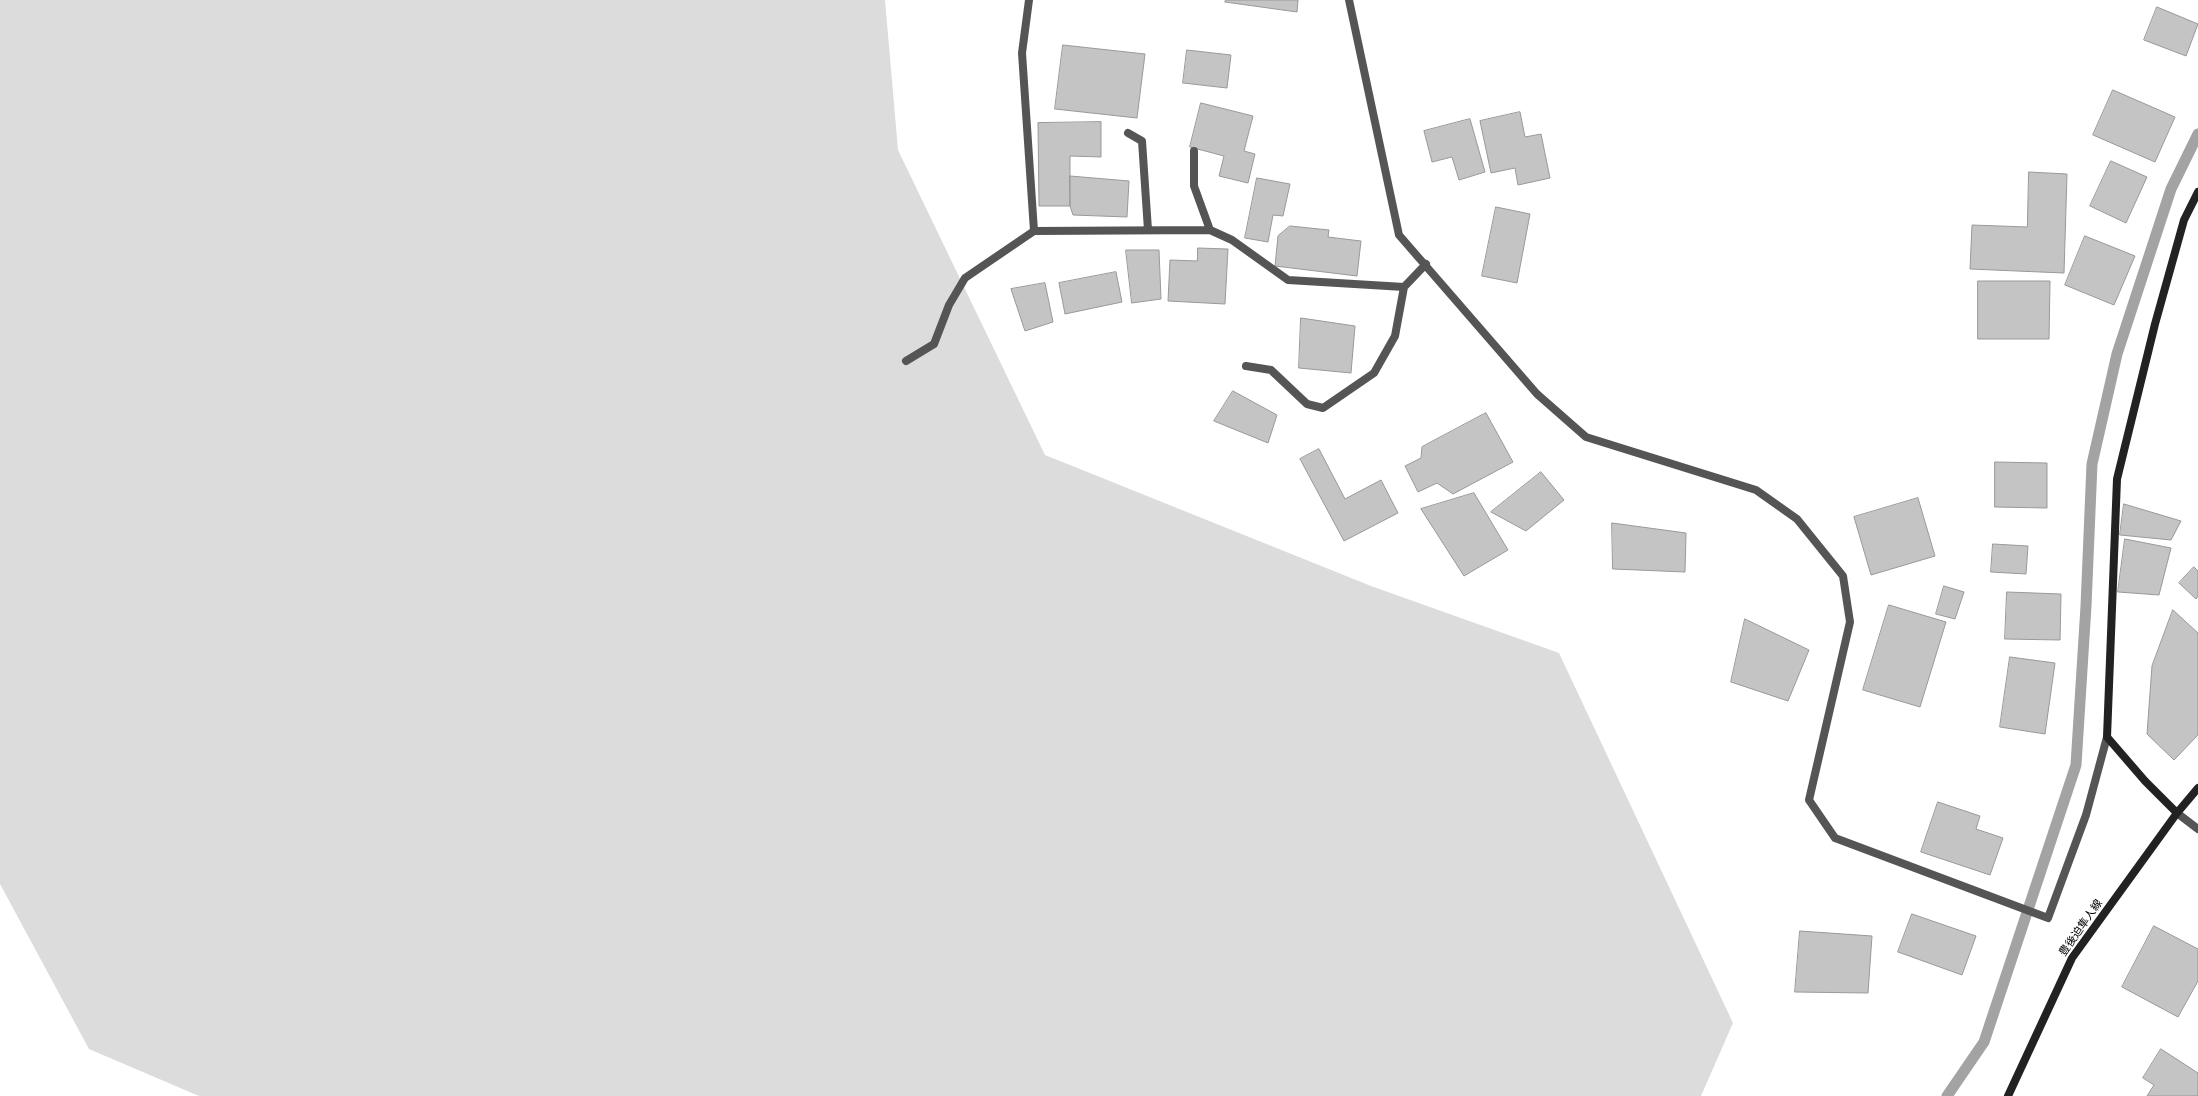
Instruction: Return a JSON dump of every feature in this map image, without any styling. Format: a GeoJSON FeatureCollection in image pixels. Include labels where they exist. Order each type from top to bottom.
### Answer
{"type":"FeatureCollection","features":[{"type":"Feature","properties":{"kind":"street"},"geometry":{"type":"LineString","coordinates":[[1029,0],[1022,53],[1034,231]]}},
{"type":"Feature","properties":{"kind":"street"},"geometry":{"type":"LineString","coordinates":[[1349,0],[1400,235],[1537,394],[1586,437],[1756,490],[1798,519],[1843,576],[1850,622],[1809,800],[1835,838],[2012,906],[2048,918],[2086,815],[2107,737],[2117,479],[2155,324],[2182,228],[2198,192]]}},
{"type":"Feature","properties":{"kind":"street"},"geometry":{"type":"LineString","coordinates":[[1128,133],[1142,141],[1148,230]]}},
{"type":"Feature","properties":{"kind":"street"},"geometry":{"type":"LineString","coordinates":[[1194,151],[1194,186],[1210,230]]}},
{"type":"Feature","properties":{"kind":"street"},"geometry":{"type":"LineString","coordinates":[[906,361],[934,344],[948,305],[965,278],[1034,231],[1210,230],[1232,240],[1288,280],[1404,287]]}},
{"type":"Feature","properties":{"kind":"street"},"geometry":{"type":"LineString","coordinates":[[1246,366],[1271,370],[1307,404],[1323,408],[1374,373],[1395,336],[1404,287],[1426,264]]}},
{"type":"Feature","properties":{"kind":"street"},"geometry":{"type":"LineString","coordinates":[[2107,737],[2145,781],[2177,813],[2198,829]]}},
{"type":"Feature","properties":{"kind":"street","name":"豊後迫隼人線"},"geometry":{"type":"LineString","coordinates":[[2009,1095],[2072,958],[2177,813],[2198,788]]}},
{"type":"Feature","properties":{"kind":"shaded area"},"geometry":{"type":"Polygon","coordinates":[[[0,0],[885,0],[898,150],[1045,455],[1371,586],[1559,653],[1733,1023],[1701,1096],[199,1096],[89,1049],[0,884],[0,0]]]}},
{"type":"Feature","properties":{"kind":"building"},"geometry":{"type":"Polygon","coordinates":[[[1226,0],[1298,0],[1297,12],[1225,2],[1226,0]]]}},
{"type":"Feature","properties":{"kind":"building"},"geometry":{"type":"Polygon","coordinates":[[[2157,7],[2198,24],[2186,56],[2144,40],[2157,7]]]}},
{"type":"Feature","properties":{"kind":"building"},"geometry":{"type":"Polygon","coordinates":[[[1063,45],[1145,54],[1137,118],[1055,109],[1063,45]]]}},
{"type":"Feature","properties":{"kind":"building"},"geometry":{"type":"Polygon","coordinates":[[[1187,50],[1231,55],[1227,88],[1183,83],[1187,50]]]}},
{"type":"Feature","properties":{"kind":"building"},"geometry":{"type":"Polygon","coordinates":[[[2113,90],[2175,117],[2155,162],[2093,135],[2113,90]]]}},
{"type":"Feature","properties":{"kind":"building"},"geometry":{"type":"Polygon","coordinates":[[[1201,103],[1253,116],[1244,151],[1255,154],[1248,183],[1219,176],[1224,156],[1190,147],[1201,103]]]}},
{"type":"Feature","properties":{"kind":"building"},"geometry":{"type":"Polygon","coordinates":[[[1520,112],[1525,137],[1541,134],[1550,178],[1518,185],[1515,168],[1491,173],[1480,121],[1520,112]]]}},
{"type":"Feature","properties":{"kind":"building"},"geometry":{"type":"Polygon","coordinates":[[[1470,119],[1485,172],[1459,180],[1452,157],[1432,162],[1424,131],[1470,119]]]}},
{"type":"Feature","properties":{"kind":"building"},"geometry":{"type":"Polygon","coordinates":[[[1101,122],[1101,157],[1070,156],[1070,206],[1039,206],[1038,123],[1101,122]]]}},
{"type":"Feature","properties":{"kind":"building"},"geometry":{"type":"Polygon","coordinates":[[[2111,161],[2147,177],[2126,223],[2090,206],[2111,161]]]}},
{"type":"Feature","properties":{"kind":"building"},"geometry":{"type":"Polygon","coordinates":[[[2029,172],[2067,174],[2064,273],[1970,269],[1972,225],[2027,227],[2029,172]]]}},
{"type":"Feature","properties":{"kind":"building"},"geometry":{"type":"Polygon","coordinates":[[[1070,176],[1129,181],[1127,217],[1073,215],[1070,206],[1070,176]]]}},
{"type":"Feature","properties":{"kind":"building"},"geometry":{"type":"Polygon","coordinates":[[[1257,178],[1290,184],[1283,216],[1273,215],[1268,242],[1245,238],[1257,178]]]}},
{"type":"Feature","properties":{"kind":"building"},"geometry":{"type":"Polygon","coordinates":[[[1496,207],[1530,214],[1517,283],[1482,276],[1496,207]]]}},
{"type":"Feature","properties":{"kind":"building"},"geometry":{"type":"Polygon","coordinates":[[[1290,226],[1329,230],[1328,237],[1361,241],[1357,276],[1275,266],[1278,236],[1290,226]]]}},
{"type":"Feature","properties":{"kind":"building"},"geometry":{"type":"Polygon","coordinates":[[[2085,236],[2135,256],[2114,305],[2065,285],[2085,236]]]}},
{"type":"Feature","properties":{"kind":"building"},"geometry":{"type":"Polygon","coordinates":[[[1198,248],[1228,249],[1225,304],[1168,301],[1170,260],[1197,261],[1198,248]]]}},
{"type":"Feature","properties":{"kind":"building"},"geometry":{"type":"Polygon","coordinates":[[[1126,250],[1159,250],[1161,299],[1132,303],[1126,250]]]}},
{"type":"Feature","properties":{"kind":"building"},"geometry":{"type":"Polygon","coordinates":[[[1116,272],[1122,302],[1065,314],[1059,283],[1116,272]]]}},
{"type":"Feature","properties":{"kind":"building"},"geometry":{"type":"Polygon","coordinates":[[[1978,281],[2050,281],[2049,339],[1978,339],[1978,281]]]}},
{"type":"Feature","properties":{"kind":"building"},"geometry":{"type":"Polygon","coordinates":[[[1045,283],[1053,322],[1025,331],[1011,289],[1045,283]]]}},
{"type":"Feature","properties":{"kind":"building"},"geometry":{"type":"Polygon","coordinates":[[[1301,318],[1355,326],[1351,373],[1299,368],[1301,318]]]}},
{"type":"Feature","properties":{"kind":"building"},"geometry":{"type":"Polygon","coordinates":[[[1233,391],[1277,415],[1268,443],[1214,421],[1233,391]]]}},
{"type":"Feature","properties":{"kind":"building"},"geometry":{"type":"Polygon","coordinates":[[[1486,413],[1513,462],[1453,494],[1437,483],[1418,492],[1405,466],[1421,458],[1422,447],[1486,413]]]}},
{"type":"Feature","properties":{"kind":"building"},"geometry":{"type":"Polygon","coordinates":[[[1319,449],[1345,499],[1381,480],[1398,513],[1344,541],[1300,459],[1319,449]]]}},
{"type":"Feature","properties":{"kind":"building"},"geometry":{"type":"Polygon","coordinates":[[[1995,462],[2047,463],[2047,508],[1995,507],[1995,462]]]}},
{"type":"Feature","properties":{"kind":"building"},"geometry":{"type":"Polygon","coordinates":[[[1541,472],[1564,500],[1526,531],[1491,512],[1541,472]]]}},
{"type":"Feature","properties":{"kind":"building"},"geometry":{"type":"Polygon","coordinates":[[[1474,493],[1508,550],[1464,576],[1421,509],[1474,493]]]}},
{"type":"Feature","properties":{"kind":"building"},"geometry":{"type":"Polygon","coordinates":[[[1918,498],[1935,556],[1871,575],[1854,517],[1918,498]]]}},
{"type":"Feature","properties":{"kind":"building"},"geometry":{"type":"Polygon","coordinates":[[[2124,504],[2181,521],[2171,540],[2120,535],[2124,504]]]}},
{"type":"Feature","properties":{"kind":"building"},"geometry":{"type":"Polygon","coordinates":[[[1612,523],[1686,533],[1685,572],[1613,569],[1612,523]]]}},
{"type":"Feature","properties":{"kind":"building"},"geometry":{"type":"Polygon","coordinates":[[[2125,539],[2171,548],[2159,595],[2118,592],[2125,539]]]}},
{"type":"Feature","properties":{"kind":"building"},"geometry":{"type":"Polygon","coordinates":[[[1993,544],[2028,546],[2026,574],[1991,572],[1993,544]]]}},
{"type":"Feature","properties":{"kind":"building"},"geometry":{"type":"Polygon","coordinates":[[[2194,567],[2198,571],[2198,596],[2196,599],[2179,583],[2194,567]]]}},
{"type":"Feature","properties":{"kind":"building"},"geometry":{"type":"Polygon","coordinates":[[[1944,586],[1964,592],[1955,619],[1936,614],[1944,586]]]}},
{"type":"Feature","properties":{"kind":"building"},"geometry":{"type":"Polygon","coordinates":[[[2007,592],[2061,594],[2060,640],[2005,639],[2007,592]]]}},
{"type":"Feature","properties":{"kind":"building"},"geometry":{"type":"Polygon","coordinates":[[[1889,605],[1946,622],[1920,707],[1863,690],[1889,605]]]}},
{"type":"Feature","properties":{"kind":"building"},"geometry":{"type":"Polygon","coordinates":[[[2173,610],[2198,633],[2198,735],[2174,760],[2147,734],[2152,666],[2173,610]]]}},
{"type":"Feature","properties":{"kind":"building"},"geometry":{"type":"Polygon","coordinates":[[[1745,619],[1809,650],[1788,701],[1731,682],[1745,619]]]}},
{"type":"Feature","properties":{"kind":"building"},"geometry":{"type":"Polygon","coordinates":[[[2010,657],[2055,663],[2045,734],[2000,727],[2010,657]]]}},
{"type":"Feature","properties":{"kind":"building"},"geometry":{"type":"Polygon","coordinates":[[[1938,802],[1980,816],[1976,829],[2003,838],[1990,875],[1921,852],[1938,802]]]}},
{"type":"Feature","properties":{"kind":"building"},"geometry":{"type":"Polygon","coordinates":[[[1912,914],[1976,936],[1962,975],[1898,952],[1912,914]]]}},
{"type":"Feature","properties":{"kind":"building"},"geometry":{"type":"Polygon","coordinates":[[[2154,926],[2198,949],[2198,981],[2178,1017],[2122,987],[2154,926]]]}},
{"type":"Feature","properties":{"kind":"building"},"geometry":{"type":"Polygon","coordinates":[[[1800,931],[1872,936],[1868,993],[1795,992],[1800,931]]]}},
{"type":"Feature","properties":{"kind":"building"},"geometry":{"type":"Polygon","coordinates":[[[2161,1049],[2198,1073],[2198,1096],[2147,1096],[2154,1085],[2143,1078],[2161,1049]]]}},
{"type":"Feature","properties":{"kind":"waterway"},"geometry":{"type":"LineString","coordinates":[[1947,1096],[1984,1042],[2076,765],[2086,606],[2092,464],[2117,354],[2171,189],[2198,134]]}}]}
